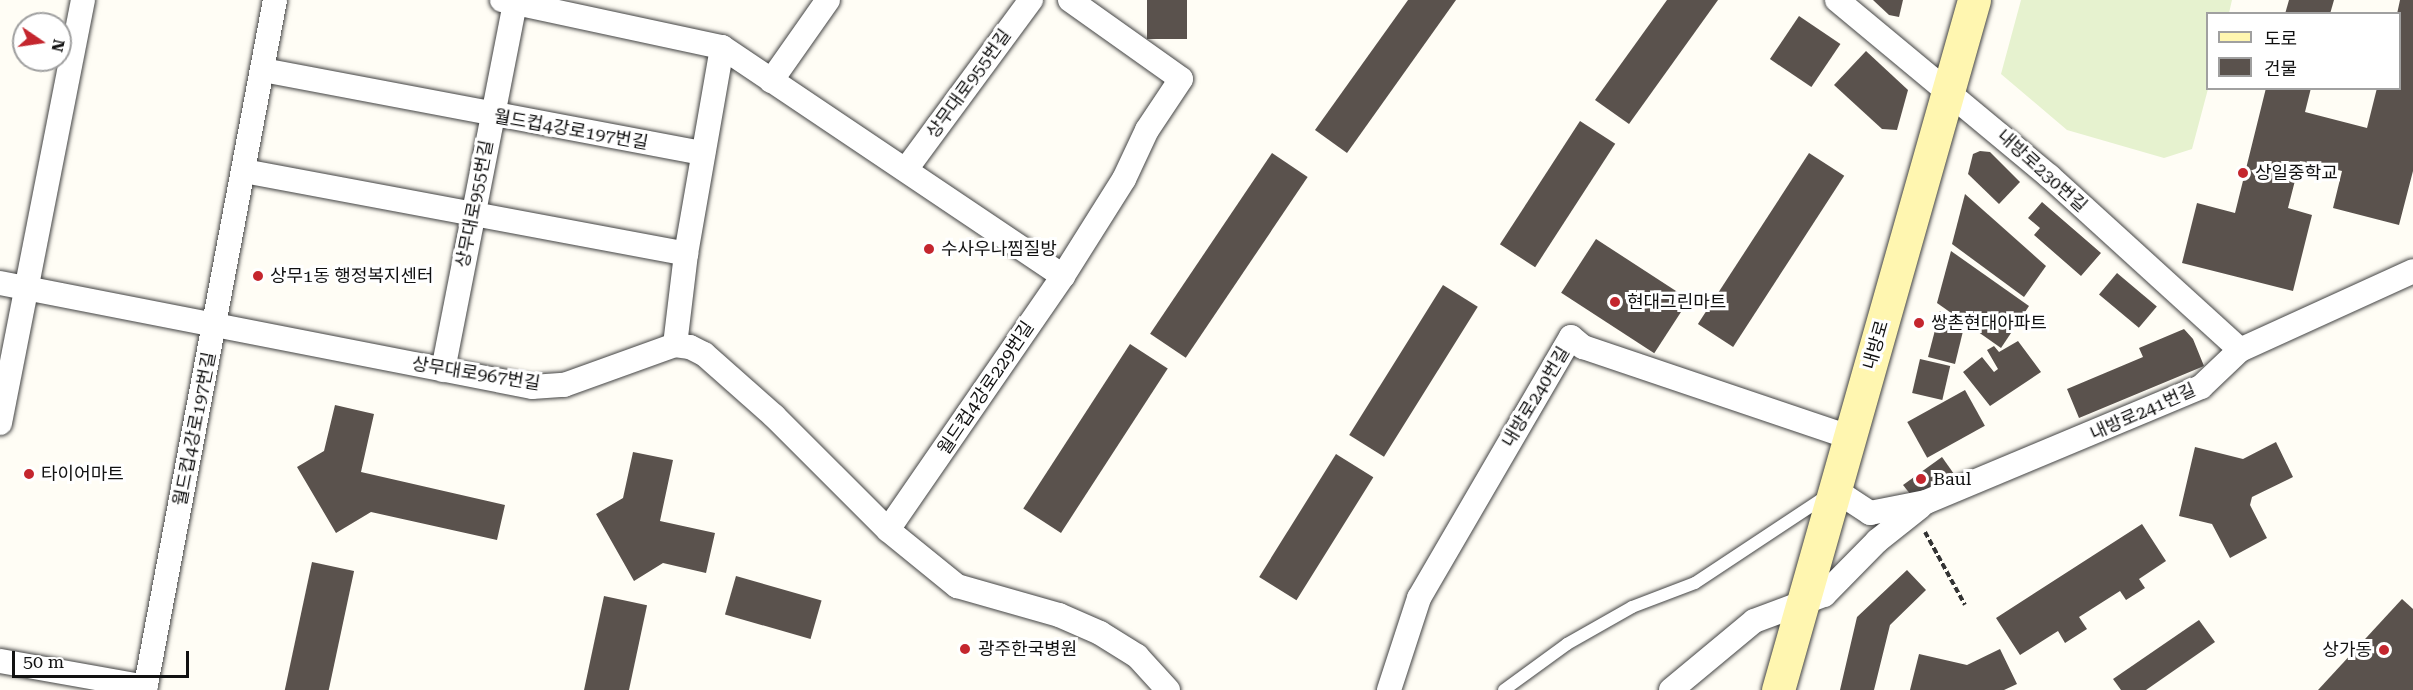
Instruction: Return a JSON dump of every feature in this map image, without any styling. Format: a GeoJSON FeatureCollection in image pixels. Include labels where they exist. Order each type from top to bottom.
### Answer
{"type":"FeatureCollection","features":[{"type":"Feature","properties":{"kind":"street"},"geometry":{"type":"LineString","coordinates":[[0,423],[83,0]]}},
{"type":"Feature","properties":{"kind":"street","name":"월드컵4강로197번길"},"geometry":{"type":"LineString","coordinates":[[0,661],[145,689],[275,0]]}},
{"type":"Feature","properties":{"kind":"street"},"geometry":{"type":"LineString","coordinates":[[771,81],[828,0]]}},
{"type":"Feature","properties":{"kind":"street","name":"상무대로955번길"},"geometry":{"type":"LineString","coordinates":[[907,168],[1031,0]]}},
{"type":"Feature","properties":{"kind":"street","name":"월드컵4강로229번길"},"geometry":{"type":"LineString","coordinates":[[888,530],[1063,276],[1124,178],[1147,129],[1181,79],[1070,0]]}},
{"type":"Feature","properties":{"kind":"street","name":"내방로230번길"},"geometry":{"type":"LineString","coordinates":[[1838,0],[1948,90],[2240,350]]}},
{"type":"Feature","properties":{"kind":"street","name":"내방로"},"geometry":{"type":"LineString","coordinates":[[1778,690],[1974,0]]}},
{"type":"Feature","properties":{"kind":"street","name":"상무대로955번길"},"geometry":{"type":"LineString","coordinates":[[443,370],[493,116],[508,1],[722,47],[907,168],[1063,276]]}},
{"type":"Feature","properties":{"kind":"street"},"geometry":{"type":"LineString","coordinates":[[722,47],[686,254],[675,345],[704,354],[722,369],[888,530],[957,586],[1059,615],[1100,633],[1137,656],[1168,690]]}},
{"type":"Feature","properties":{"kind":"street","name":"월드컵4강로197번길"},"geometry":{"type":"LineString","coordinates":[[263,70],[493,116],[703,153]]}},
{"type":"Feature","properties":{"kind":"street"},"geometry":{"type":"LineString","coordinates":[[244,171],[686,254]]}},
{"type":"Feature","properties":{"kind":"street","name":"내방로241번길"},"geometry":{"type":"LineString","coordinates":[[1835,490],[1870,513],[1926,501],[2201,387],[2240,350],[2413,271]]}},
{"type":"Feature","properties":{"kind":"street","name":"상무대로967번길"},"geometry":{"type":"LineString","coordinates":[[0,283],[532,387],[564,385],[675,345]]}},
{"type":"Feature","properties":{"kind":"street","name":"내방로240번길"},"geometry":{"type":"LineString","coordinates":[[1389,690],[1419,598],[1571,337],[1583,347],[1849,437]]}},
{"type":"Feature","properties":{"kind":"street","name":"내방로241번길"},"geometry":{"type":"LineString","coordinates":[[1671,690],[1754,621],[1800,607],[1824,595],[1877,541],[1926,501]]}},
{"type":"Feature","properties":{"kind":"lane"},"geometry":{"type":"LineString","coordinates":[[1504,690],[1567,644],[1632,607],[1695,583],[1835,490]]}},
{"type":"Feature","properties":{"kind":"path"},"geometry":{"type":"LineString","coordinates":[[1926,501],[1924,529],[1965,605]]}},
{"type":"Feature","properties":{"kind":"green space"},"geometry":{"type":"Polygon","coordinates":[[[2021,0],[2232,0],[2229,12],[2206,12],[2208,90],[2192,149],[2164,158],[2067,130],[2001,74],[2021,0]]]}},
{"type":"Feature","properties":{"kind":"building"},"geometry":{"type":"Polygon","coordinates":[[[1147,0],[1187,0],[1187,39],[1147,39],[1147,0]]]}},
{"type":"Feature","properties":{"kind":"building"},"geometry":{"type":"Polygon","coordinates":[[[1408,0],[1456,0],[1347,153],[1315,130],[1408,0]]]}},
{"type":"Feature","properties":{"kind":"building"},"geometry":{"type":"Polygon","coordinates":[[[1667,0],[1718,0],[1629,124],[1595,100],[1667,0]]]}},
{"type":"Feature","properties":{"kind":"building"},"geometry":{"type":"Polygon","coordinates":[[[1873,0],[1903,0],[1899,17],[1889,15],[1873,0]]]}},
{"type":"Feature","properties":{"kind":"building"},"geometry":{"type":"Polygon","coordinates":[[[2289,0],[2334,0],[2331,12],[2286,12],[2289,0]]]}},
{"type":"Feature","properties":{"kind":"building"},"geometry":{"type":"Polygon","coordinates":[[[2400,0],[2413,0],[2413,171],[2399,225],[2333,208],[2342,171],[2300,161],[2288,208],[2312,215],[2293,291],[2182,263],[2197,203],[2235,213],[2266,90],[2310,90],[2305,112],[2367,128],[2376,90],[2401,90],[2401,12],[2397,12],[2400,0]]]}},
{"type":"Feature","properties":{"kind":"building"},"geometry":{"type":"Polygon","coordinates":[[[1799,16],[1840,44],[1811,87],[1770,59],[1799,16]]]}},
{"type":"Feature","properties":{"kind":"building"},"geometry":{"type":"Polygon","coordinates":[[[1866,51],[1908,90],[1897,130],[1882,129],[1834,85],[1866,51]]]}},
{"type":"Feature","properties":{"kind":"building"},"geometry":{"type":"Polygon","coordinates":[[[1580,121],[1615,144],[1535,267],[1500,244],[1580,121]]]}},
{"type":"Feature","properties":{"kind":"building"},"geometry":{"type":"Polygon","coordinates":[[[1980,151],[1990,152],[2020,182],[1999,204],[1968,174],[1973,154],[1980,151]]]}},
{"type":"Feature","properties":{"kind":"building"},"geometry":{"type":"Polygon","coordinates":[[[1272,153],[1308,177],[1186,358],[1150,334],[1272,153]]]}},
{"type":"Feature","properties":{"kind":"building"},"geometry":{"type":"Polygon","coordinates":[[[1809,153],[1844,176],[1733,347],[1698,324],[1809,153]]]}},
{"type":"Feature","properties":{"kind":"building"},"geometry":{"type":"Polygon","coordinates":[[[1965,194],[2046,266],[2024,297],[1952,244],[1965,194]]]}},
{"type":"Feature","properties":{"kind":"building"},"geometry":{"type":"Polygon","coordinates":[[[2042,202],[2101,253],[2081,276],[2034,235],[2040,228],[2028,218],[2042,202]]]}},
{"type":"Feature","properties":{"kind":"building"},"geometry":{"type":"Polygon","coordinates":[[[1596,239],[1689,299],[1654,353],[1561,293],[1596,239]]]}},
{"type":"Feature","properties":{"kind":"building"},"geometry":{"type":"Polygon","coordinates":[[[1951,251],[2029,306],[2001,348],[1937,303],[1951,251]]]}},
{"type":"Feature","properties":{"kind":"building"},"geometry":{"type":"Polygon","coordinates":[[[2117,273],[2157,306],[2139,328],[2099,294],[2117,273]]]}},
{"type":"Feature","properties":{"kind":"building"},"geometry":{"type":"Polygon","coordinates":[[[1443,285],[1478,307],[1384,457],[1349,435],[1443,285]]]}},
{"type":"Feature","properties":{"kind":"building"},"geometry":{"type":"Polygon","coordinates":[[[1940,311],[1964,327],[1955,364],[1928,357],[1940,311]]]}},
{"type":"Feature","properties":{"kind":"building"},"geometry":{"type":"Polygon","coordinates":[[[2184,329],[2193,339],[2204,366],[2079,418],[2067,389],[2143,357],[2139,348],[2184,329]]]}},
{"type":"Feature","properties":{"kind":"building"},"geometry":{"type":"Polygon","coordinates":[[[2018,341],[2041,372],[1990,406],[1963,372],[1982,357],[1994,372],[1998,369],[1987,350],[1994,346],[1999,352],[2018,341]]]}},
{"type":"Feature","properties":{"kind":"building"},"geometry":{"type":"Polygon","coordinates":[[[1130,344],[1168,369],[1061,533],[1023,508],[1130,344]]]}},
{"type":"Feature","properties":{"kind":"building"},"geometry":{"type":"Polygon","coordinates":[[[1920,359],[1950,366],[1942,400],[1912,393],[1920,359]]]}},
{"type":"Feature","properties":{"kind":"building"},"geometry":{"type":"Polygon","coordinates":[[[1965,390],[1985,426],[1927,458],[1907,422],[1965,390]]]}},
{"type":"Feature","properties":{"kind":"building"},"geometry":{"type":"Polygon","coordinates":[[[335,405],[374,414],[361,472],[505,505],[497,540],[371,512],[336,533],[297,467],[324,451],[335,405]]]}},
{"type":"Feature","properties":{"kind":"building"},"geometry":{"type":"Polygon","coordinates":[[[2276,442],[2293,477],[2252,497],[2250,505],[2267,538],[2230,558],[2212,524],[2179,516],[2195,447],[2243,459],[2276,442]]]}},
{"type":"Feature","properties":{"kind":"building"},"geometry":{"type":"Polygon","coordinates":[[[633,452],[673,460],[660,521],[715,533],[706,573],[663,563],[634,581],[596,514],[623,498],[633,452]]]}},
{"type":"Feature","properties":{"kind":"building"},"geometry":{"type":"Polygon","coordinates":[[[1336,454],[1373,477],[1296,600],[1259,577],[1336,454]]]}},
{"type":"Feature","properties":{"kind":"building"},"geometry":{"type":"Polygon","coordinates":[[[1942,457],[1954,474],[1926,495],[1911,495],[1903,485],[1942,457]]]}},
{"type":"Feature","properties":{"kind":"building"},"geometry":{"type":"Polygon","coordinates":[[[2142,524],[2166,561],[2139,579],[2145,588],[2126,600],[2120,591],[2079,617],[2087,629],[2065,643],[2058,631],[2020,655],[1996,618],[2142,524]]]}},
{"type":"Feature","properties":{"kind":"building"},"geometry":{"type":"Polygon","coordinates":[[[312,562],[354,571],[329,690],[285,690],[312,562]]]}},
{"type":"Feature","properties":{"kind":"building"},"geometry":{"type":"Polygon","coordinates":[[[1907,570],[1926,590],[1890,625],[1874,690],[1840,690],[1857,617],[1907,570]]]}},
{"type":"Feature","properties":{"kind":"building"},"geometry":{"type":"Polygon","coordinates":[[[736,576],[822,601],[811,639],[725,614],[736,576]]]}},
{"type":"Feature","properties":{"kind":"building"},"geometry":{"type":"Polygon","coordinates":[[[604,596],[647,605],[629,690],[584,690],[604,596]]]}},
{"type":"Feature","properties":{"kind":"building","name":"상가동"},"geometry":{"type":"Polygon","coordinates":[[[2402,599],[2413,609],[2413,690],[2318,690],[2402,599]]]}},
{"type":"Feature","properties":{"kind":"building"},"geometry":{"type":"Polygon","coordinates":[[[2199,620],[2215,642],[2146,690],[2121,690],[2113,679],[2199,620]]]}},
{"type":"Feature","properties":{"kind":"building"},"geometry":{"type":"Polygon","coordinates":[[[2000,649],[2017,684],[2004,690],[1910,690],[1919,654],[1967,665],[2000,649]]]}},
{"type":"Feature","properties":{"kind":"place","name":"상일중학교"},"geometry":{"type":"Point","coordinates":[2243,173]}},
{"type":"Feature","properties":{"kind":"place","name":"수사우나찜질방"},"geometry":{"type":"Point","coordinates":[929,249]}},
{"type":"Feature","properties":{"kind":"place","name":"상무1동 행정복지센터"},"geometry":{"type":"Point","coordinates":[258,276]}},
{"type":"Feature","properties":{"kind":"place","name":"현대그린마트"},"geometry":{"type":"Point","coordinates":[1615,302]}},
{"type":"Feature","properties":{"kind":"place","name":"쌍촌현대아파트"},"geometry":{"type":"Point","coordinates":[1919,323]}},
{"type":"Feature","properties":{"kind":"place","name":"타이어마트"},"geometry":{"type":"Point","coordinates":[29,474]}},
{"type":"Feature","properties":{"kind":"place","name":"Baul"},"geometry":{"type":"Point","coordinates":[1921,479]}},
{"type":"Feature","properties":{"kind":"place","name":"광주한국병원"},"geometry":{"type":"Point","coordinates":[965,649]}},
{"type":"Feature","properties":{"kind":"place","name":"상가동"},"geometry":{"type":"Point","coordinates":[2384,650]}}]}
